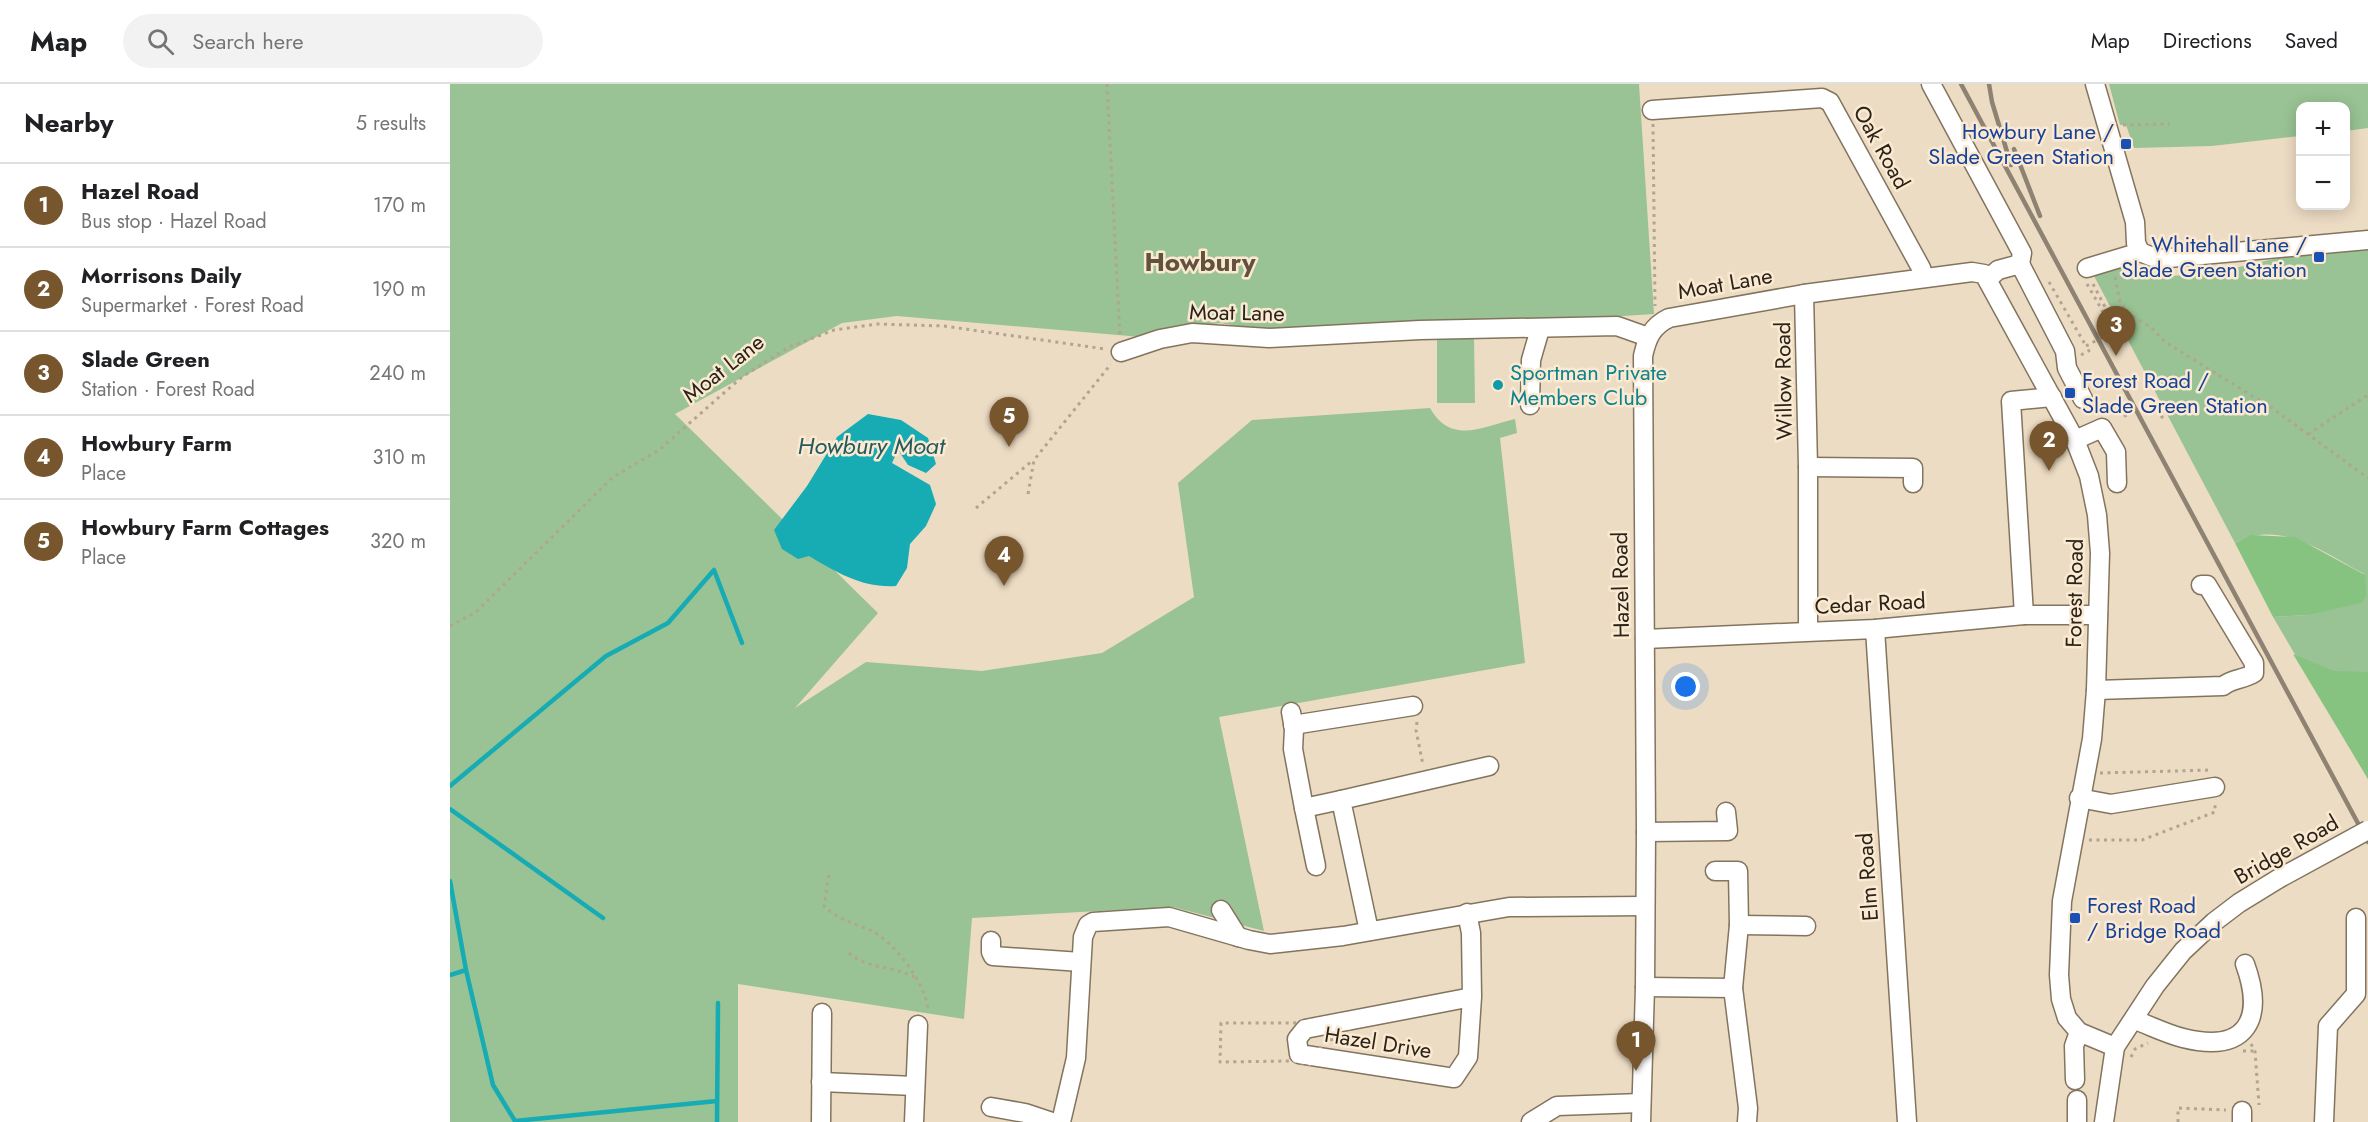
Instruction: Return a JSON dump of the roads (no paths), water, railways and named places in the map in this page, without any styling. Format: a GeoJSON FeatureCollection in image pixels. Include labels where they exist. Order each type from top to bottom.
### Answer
{"type":"FeatureCollection","features":[{"type":"Feature","properties":{"kind":"street"},"geometry":{"type":"LineString","coordinates":[[1931,84],[2018,242],[2022,253],[2020,264],[2065,351],[2067,368],[2083,399]]}},
{"type":"Feature","properties":{"kind":"street"},"geometry":{"type":"LineString","coordinates":[[2095,84],[2135,222],[2136,243],[2140,252]]}},
{"type":"Feature","properties":{"kind":"street","name":"Oak Road"},"geometry":{"type":"LineString","coordinates":[[1652,110],[1822,98],[1830,102],[1921,268],[1924,278]]}},
{"type":"Feature","properties":{"kind":"street"},"geometry":{"type":"LineString","coordinates":[[2087,275],[2111,261],[2140,252],[2158,259],[2368,240]]}},
{"type":"Feature","properties":{"kind":"street"},"geometry":{"type":"LineString","coordinates":[[1988,279],[1998,270],[2020,264]]}},
{"type":"Feature","properties":{"kind":"street","name":"Moat Lane"},"geometry":{"type":"LineString","coordinates":[[1120,352],[1160,339],[1192,333],[1269,338],[1420,330],[1617,326],[1648,337],[1661,322],[1669,318],[1804,294],[1972,272],[1984,274],[1988,279]]}},
{"type":"Feature","properties":{"kind":"street","name":"Forest Road"},"geometry":{"type":"LineString","coordinates":[[1988,279],[2075,440],[2089,476],[2097,514],[2100,553],[2096,690],[2092,740],[2079,798],[2062,901],[2059,975],[2061,999],[2067,1018],[2079,1032]]}},
{"type":"Feature","properties":{"kind":"street","name":"Willow Road"},"geometry":{"type":"LineString","coordinates":[[1804,294],[1808,467],[1808,630]]}},
{"type":"Feature","properties":{"kind":"street"},"geometry":{"type":"LineString","coordinates":[[1530,405],[1531,360],[1540,329]]}},
{"type":"Feature","properties":{"kind":"street","name":"Hazel Road"},"geometry":{"type":"LineString","coordinates":[[1641,1122],[1646,832],[1643,356],[1648,337]]}},
{"type":"Feature","properties":{"kind":"street"},"geometry":{"type":"LineString","coordinates":[[2024,615],[2011,401],[2052,397]]}},
{"type":"Feature","properties":{"kind":"street"},"geometry":{"type":"LineString","coordinates":[[2075,440],[2102,428],[2116,452],[2117,483]]}},
{"type":"Feature","properties":{"kind":"street","name":"Willow Road"},"geometry":{"type":"LineString","coordinates":[[1808,467],[1913,468]]}},
{"type":"Feature","properties":{"kind":"street"},"geometry":{"type":"LineString","coordinates":[[2096,690],[2223,686],[2231,680],[2247,678],[2254,673],[2254,663],[2207,585],[2201,585]]}},
{"type":"Feature","properties":{"kind":"street","name":"Cedar Road"},"geometry":{"type":"LineString","coordinates":[[1645,639],[1808,630],[1875,629],[2024,615],[2098,615]]}},
{"type":"Feature","properties":{"kind":"street","name":"Elm Road"},"geometry":{"type":"LineString","coordinates":[[1875,629],[1907,1122]]}},
{"type":"Feature","properties":{"kind":"street"},"geometry":{"type":"LineString","coordinates":[[1316,866],[1293,753],[1292,719],[1415,709]]}},
{"type":"Feature","properties":{"kind":"street"},"geometry":{"type":"LineString","coordinates":[[1304,808],[1490,766]]}},
{"type":"Feature","properties":{"kind":"street"},"geometry":{"type":"LineString","coordinates":[[2079,798],[2111,804],[2214,787]]}},
{"type":"Feature","properties":{"kind":"street"},"geometry":{"type":"LineString","coordinates":[[1341,800],[1369,931]]}},
{"type":"Feature","properties":{"kind":"street"},"geometry":{"type":"LineString","coordinates":[[1646,832],[1728,831],[1726,812]]}},
{"type":"Feature","properties":{"kind":"street","name":"Bridge Road"},"geometry":{"type":"LineString","coordinates":[[2104,1122],[2115,1047],[2135,1020],[2155,986],[2183,951],[2239,903],[2368,830]]}},
{"type":"Feature","properties":{"kind":"street"},"geometry":{"type":"LineString","coordinates":[[1715,871],[1738,871],[1739,926],[1733,988],[1748,1122]]}},
{"type":"Feature","properties":{"kind":"street"},"geometry":{"type":"LineString","coordinates":[[1061,1122],[1071,1087],[1077,1049],[1084,932],[1088,925],[1096,921],[1164,916],[1270,944],[1369,931],[1509,907],[1645,906]]}},
{"type":"Feature","properties":{"kind":"street"},"geometry":{"type":"LineString","coordinates":[[1221,910],[1238,937]]}},
{"type":"Feature","properties":{"kind":"street","name":"Hazel Drive"},"geometry":{"type":"LineString","coordinates":[[1467,913],[1471,933],[1472,998],[1468,1057],[1455,1078],[1299,1054],[1297,1040],[1305,1029],[1472,998]]}},
{"type":"Feature","properties":{"kind":"street"},"geometry":{"type":"LineString","coordinates":[[2324,1122],[2328,1026],[2356,994],[2356,918]]}},
{"type":"Feature","properties":{"kind":"street"},"geometry":{"type":"LineString","coordinates":[[1739,926],[1806,926]]}},
{"type":"Feature","properties":{"kind":"street"},"geometry":{"type":"LineString","coordinates":[[991,941],[993,956],[1081,962]]}},
{"type":"Feature","properties":{"kind":"street"},"geometry":{"type":"LineString","coordinates":[[2135,1020],[2183,1038],[2216,1043],[2234,1039],[2252,1020],[2254,988],[2245,964]]}},
{"type":"Feature","properties":{"kind":"street"},"geometry":{"type":"LineString","coordinates":[[1645,987],[1733,988]]}},
{"type":"Feature","properties":{"kind":"street"},"geometry":{"type":"LineString","coordinates":[[820,1122],[822,1013]]}},
{"type":"Feature","properties":{"kind":"street"},"geometry":{"type":"LineString","coordinates":[[914,1122],[915,1086],[923,1022]]}},
{"type":"Feature","properties":{"kind":"street"},"geometry":{"type":"LineString","coordinates":[[2074,1080],[2074,1046],[2079,1032],[2115,1047]]}},
{"type":"Feature","properties":{"kind":"street"},"geometry":{"type":"LineString","coordinates":[[820,1082],[915,1086]]}},
{"type":"Feature","properties":{"kind":"street"},"geometry":{"type":"LineString","coordinates":[[2077,1100],[2077,1122]]}},
{"type":"Feature","properties":{"kind":"street"},"geometry":{"type":"LineString","coordinates":[[1531,1122],[1557,1106],[1641,1103]]}},
{"type":"Feature","properties":{"kind":"street"},"geometry":{"type":"LineString","coordinates":[[991,1107],[1025,1113],[1052,1122]]}},
{"type":"Feature","properties":{"kind":"water","name":"Howbury Moat"},"geometry":{"type":"Polygon","coordinates":[[[868,414],[901,420],[928,438],[936,464],[926,473],[908,465],[898,450],[892,463],[930,485],[936,504],[926,526],[910,544],[907,568],[896,586],[861,582],[809,556],[798,559],[782,549],[774,530],[807,486],[837,437],[868,414]]]}},
{"type":"Feature","properties":{"kind":"waterway"},"geometry":{"type":"LineString","coordinates":[[450,786],[606,656],[668,623],[714,570],[742,643]]}},
{"type":"Feature","properties":{"kind":"waterway"},"geometry":{"type":"LineString","coordinates":[[450,809],[603,918]]}},
{"type":"Feature","properties":{"kind":"waterway"},"geometry":{"type":"LineString","coordinates":[[450,881],[466,970],[493,1085],[515,1121],[717,1101]]}},
{"type":"Feature","properties":{"kind":"waterway"},"geometry":{"type":"LineString","coordinates":[[450,975],[466,970]]}},
{"type":"Feature","properties":{"kind":"waterway"},"geometry":{"type":"LineString","coordinates":[[717,1122],[718,1003]]}},
{"type":"Feature","properties":{"kind":"railway"},"geometry":{"type":"LineString","coordinates":[[1961,84],[2368,842]]}},
{"type":"Feature","properties":{"kind":"railway"},"geometry":{"type":"LineString","coordinates":[[1989,84],[1992,102],[2011,165]]}},
{"type":"Feature","properties":{"kind":"railway"},"geometry":{"type":"LineString","coordinates":[[2014,149],[2040,216]]}},
{"type":"Feature","properties":{"kind":"place","name":"Howbury Lane / Slade Green Station"},"geometry":{"type":"Point","coordinates":[2126,144]}},
{"type":"Feature","properties":{"kind":"place","name":"Whitehall Lane / Slade Green Station"},"geometry":{"type":"Point","coordinates":[2319,257]}},
{"type":"Feature","properties":{"kind":"place","name":"Slade Green"},"geometry":{"type":"Point","coordinates":[2116,356]}},
{"type":"Feature","properties":{"kind":"place","name":"Sportman Private Members Club"},"geometry":{"type":"Point","coordinates":[1498,385]}},
{"type":"Feature","properties":{"kind":"place","name":"Forest Road / Slade Green Station"},"geometry":{"type":"Point","coordinates":[2070,393]}},
{"type":"Feature","properties":{"kind":"place","name":"Howbury Farm Cottages"},"geometry":{"type":"Point","coordinates":[1009,447]}},
{"type":"Feature","properties":{"kind":"place","name":"Morrisons Daily"},"geometry":{"type":"Point","coordinates":[2049,471]}},
{"type":"Feature","properties":{"kind":"place","name":"Howbury Farm"},"geometry":{"type":"Point","coordinates":[1004,586]}},
{"type":"Feature","properties":{"kind":"place","name":"Forest Road / Bridge Road"},"geometry":{"type":"Point","coordinates":[2075,918]}},
{"type":"Feature","properties":{"kind":"place","name":"Hazel Road"},"geometry":{"type":"Point","coordinates":[1636,1071]}},
{"type":"Feature","properties":{"kind":"district","name":"Howbury"},"geometry":{"type":"Point","coordinates":[1200,262]}}]}
